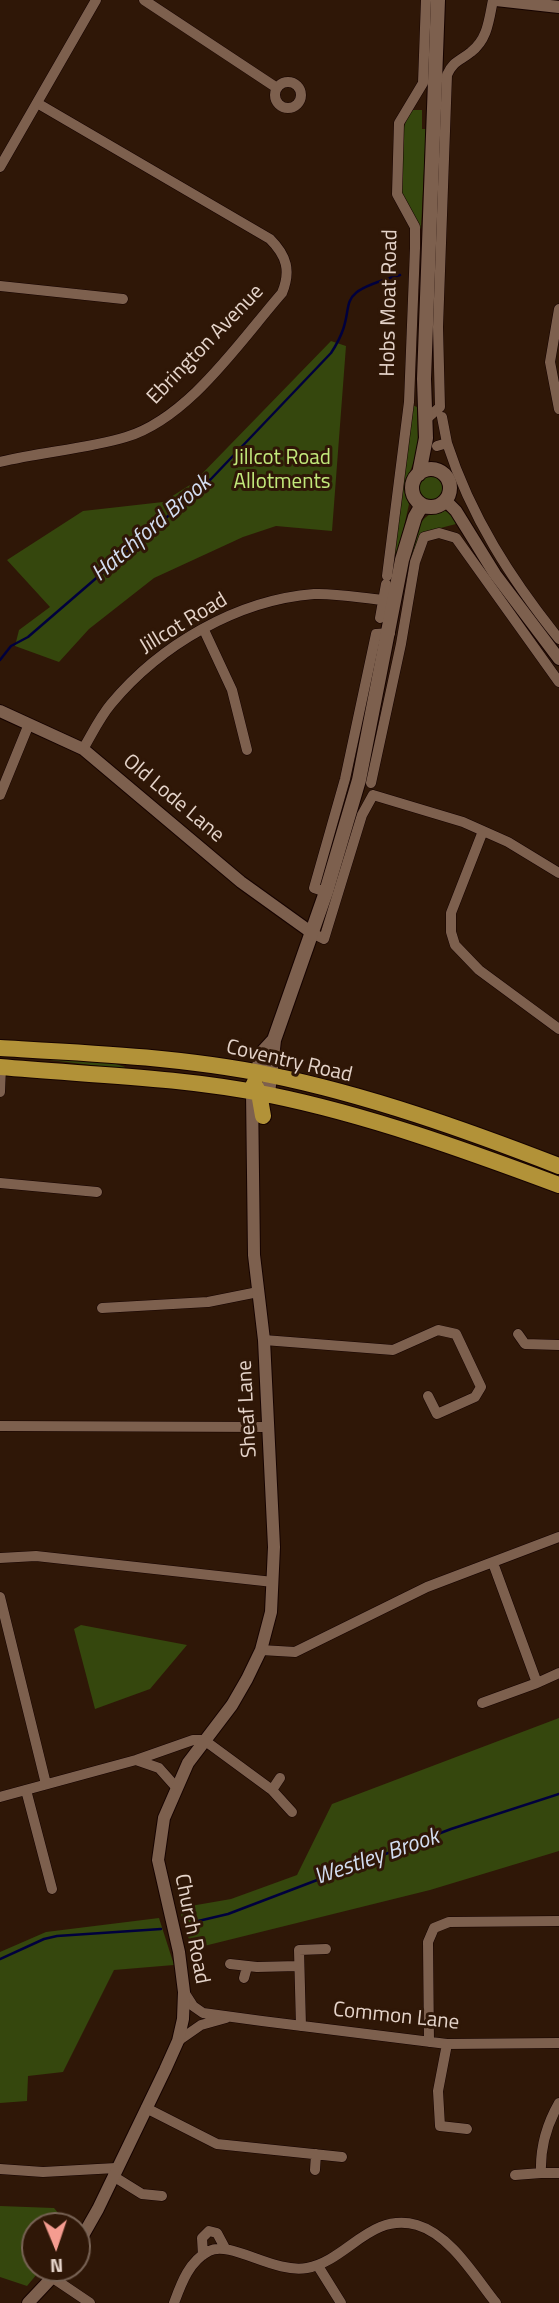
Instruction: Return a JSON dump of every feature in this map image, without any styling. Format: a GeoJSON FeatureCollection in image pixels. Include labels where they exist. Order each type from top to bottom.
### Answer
{"type":"FeatureCollection","features":[{"type":"Feature","properties":{"kind":"highway","name":"Coventry Road"},"geometry":{"type":"LineString","coordinates":[[0,1048],[126,1058],[398,1110],[559,1166]]}},
{"type":"Feature","properties":{"kind":"highway","name":"Coventry Road"},"geometry":{"type":"LineString","coordinates":[[0,1064],[141,1072],[169,1080],[261,1082]]}},
{"type":"Feature","properties":{"kind":"highway"},"geometry":{"type":"LineString","coordinates":[[257,1116],[261,1082],[388,1121],[413,1134],[559,1185]]}},
{"type":"Feature","properties":{"kind":"main road","name":"Hobs Moat Road"},"geometry":{"type":"LineString","coordinates":[[438,0],[441,88],[424,421],[437,442],[439,471]]}},
{"type":"Feature","properties":{"kind":"main road","name":"Hobs Moat Road"},"geometry":{"type":"LineString","coordinates":[[419,474],[437,442]]}},
{"type":"Feature","properties":{"kind":"main road"},"geometry":{"type":"LineString","coordinates":[[428,470],[439,471],[450,484],[446,501],[434,507],[422,505],[413,492],[413,483],[419,474],[428,470]]}},
{"type":"Feature","properties":{"kind":"main road"},"geometry":{"type":"LineString","coordinates":[[261,1082],[326,891],[356,814],[365,779],[383,634],[407,541],[422,505]]}},
{"type":"Feature","properties":{"kind":"street"},"geometry":{"type":"LineString","coordinates":[[0,167],[96,0]]}},
{"type":"Feature","properties":{"kind":"street"},"geometry":{"type":"LineString","coordinates":[[144,0],[277,88]]}},
{"type":"Feature","properties":{"kind":"street","name":"Hobs Moat Road"},"geometry":{"type":"LineString","coordinates":[[380,618],[409,402],[415,248],[415,227],[397,194],[398,123],[423,83],[426,0]]}},
{"type":"Feature","properties":{"kind":"street"},"geometry":{"type":"LineString","coordinates":[[441,88],[453,62],[472,51],[485,38],[494,0],[559,7]]}},
{"type":"Feature","properties":{"kind":"street","name":"Ebrington Avenue"},"geometry":{"type":"LineString","coordinates":[[0,463],[126,437],[162,421],[193,393],[282,293],[288,268],[279,248],[270,239],[37,103]]}},
{"type":"Feature","properties":{"kind":"street"},"geometry":{"type":"LineString","coordinates":[[436,198],[437,376],[441,412],[437,442],[458,477],[488,540],[554,635],[559,659]]}},
{"type":"Feature","properties":{"kind":"street"},"geometry":{"type":"LineString","coordinates":[[0,286],[123,299]]}},
{"type":"Feature","properties":{"kind":"street"},"geometry":{"type":"LineString","coordinates":[[559,309],[550,362],[559,409]]}},
{"type":"Feature","properties":{"kind":"street"},"geometry":{"type":"LineString","coordinates":[[424,421],[441,412]]}},
{"type":"Feature","properties":{"kind":"street"},"geometry":{"type":"LineString","coordinates":[[446,501],[456,512],[464,529],[554,635]]}},
{"type":"Feature","properties":{"kind":"street"},"geometry":{"type":"LineString","coordinates":[[464,529],[451,534],[424,537],[418,548],[365,779],[373,795],[483,831],[508,842],[559,873]]}},
{"type":"Feature","properties":{"kind":"street"},"geometry":{"type":"LineString","coordinates":[[451,534],[559,682]]}},
{"type":"Feature","properties":{"kind":"street","name":"Jillcot Road"},"geometry":{"type":"LineString","coordinates":[[83,749],[110,705],[136,677],[167,651],[227,616],[274,599],[316,594],[383,600]]}},
{"type":"Feature","properties":{"kind":"street"},"geometry":{"type":"LineString","coordinates":[[204,630],[232,690],[247,750]]}},
{"type":"Feature","properties":{"kind":"street"},"geometry":{"type":"LineString","coordinates":[[326,891],[314,888],[383,634]]}},
{"type":"Feature","properties":{"kind":"street","name":"Old Lode Lane"},"geometry":{"type":"LineString","coordinates":[[0,711],[83,749],[240,882],[312,933]]}},
{"type":"Feature","properties":{"kind":"street"},"geometry":{"type":"LineString","coordinates":[[0,795],[29,724]]}},
{"type":"Feature","properties":{"kind":"street"},"geometry":{"type":"LineString","coordinates":[[312,933],[324,939],[356,814],[373,795]]}},
{"type":"Feature","properties":{"kind":"street"},"geometry":{"type":"LineString","coordinates":[[483,831],[451,913],[451,932],[455,945],[479,970],[559,1029]]}},
{"type":"Feature","properties":{"kind":"street"},"geometry":{"type":"LineString","coordinates":[[0,1064],[0,1092]]}},
{"type":"Feature","properties":{"kind":"street","name":"Sheaf Lane"},"geometry":{"type":"LineString","coordinates":[[254,1664],[261,1650],[271,1612],[274,1582],[264,1340],[253,1222],[257,1116]]}},
{"type":"Feature","properties":{"kind":"street"},"geometry":{"type":"LineString","coordinates":[[0,1183],[97,1192]]}},
{"type":"Feature","properties":{"kind":"street"},"geometry":{"type":"LineString","coordinates":[[102,1308],[208,1302],[258,1292]]}},
{"type":"Feature","properties":{"kind":"street"},"geometry":{"type":"LineString","coordinates":[[264,1340],[393,1350],[438,1330],[456,1334],[481,1387],[475,1397],[437,1414],[429,1396]]}},
{"type":"Feature","properties":{"kind":"street"},"geometry":{"type":"LineString","coordinates":[[518,1334],[525,1344],[559,1345]]}},
{"type":"Feature","properties":{"kind":"street"},"geometry":{"type":"LineString","coordinates":[[0,1426],[269,1427]]}},
{"type":"Feature","properties":{"kind":"street"},"geometry":{"type":"LineString","coordinates":[[261,1650],[295,1651],[427,1587],[559,1537]]}},
{"type":"Feature","properties":{"kind":"street"},"geometry":{"type":"LineString","coordinates":[[0,1558],[36,1556],[274,1582]]}},
{"type":"Feature","properties":{"kind":"street"},"geometry":{"type":"LineString","coordinates":[[494,1563],[537,1683]]}},
{"type":"Feature","properties":{"kind":"street"},"geometry":{"type":"LineString","coordinates":[[0,1597],[46,1784]]}},
{"type":"Feature","properties":{"kind":"street","name":"Church Road"},"geometry":{"type":"LineString","coordinates":[[91,2218],[178,2041],[184,1992],[176,1934],[158,1860],[164,1818],[175,1786],[204,1740],[232,1705],[254,1664]]}},
{"type":"Feature","properties":{"kind":"street"},"geometry":{"type":"LineString","coordinates":[[482,1703],[559,1673]]}},
{"type":"Feature","properties":{"kind":"street"},"geometry":{"type":"LineString","coordinates":[[0,1797],[136,1760],[192,1740],[204,1740],[272,1790],[286,1811]]}},
{"type":"Feature","properties":{"kind":"street"},"geometry":{"type":"LineString","coordinates":[[162,1750],[178,1750],[190,1761]]}},
{"type":"Feature","properties":{"kind":"street"},"geometry":{"type":"LineString","coordinates":[[136,1760],[159,1769],[175,1786]]}},
{"type":"Feature","properties":{"kind":"street"},"geometry":{"type":"LineString","coordinates":[[272,1790],[280,1778]]}},
{"type":"Feature","properties":{"kind":"street"},"geometry":{"type":"LineString","coordinates":[[26,1790],[52,1889]]}},
{"type":"Feature","properties":{"kind":"street"},"geometry":{"type":"LineString","coordinates":[[429,2042],[428,1942],[434,1928],[449,1922],[559,1921]]}},
{"type":"Feature","properties":{"kind":"street"},"geometry":{"type":"LineString","coordinates":[[301,2026],[298,1966],[294,1950],[326,1949]]}},
{"type":"Feature","properties":{"kind":"street"},"geometry":{"type":"LineString","coordinates":[[230,1964],[246,1972],[298,1966]]}},
{"type":"Feature","properties":{"kind":"street","name":"Common Lane"},"geometry":{"type":"LineString","coordinates":[[184,1992],[192,2006],[203,2013],[229,2017],[447,2044],[559,2043]]}},
{"type":"Feature","properties":{"kind":"street","name":"Common Lane"},"geometry":{"type":"LineString","coordinates":[[178,2041],[201,2025],[229,2017]]}},
{"type":"Feature","properties":{"kind":"street"},"geometry":{"type":"LineString","coordinates":[[447,2044],[438,2091],[440,2126],[467,2129]]}},
{"type":"Feature","properties":{"kind":"street"},"geometry":{"type":"LineString","coordinates":[[541,2173],[541,2155],[552,2115],[559,2103]]}},
{"type":"Feature","properties":{"kind":"street"},"geometry":{"type":"LineString","coordinates":[[146,2108],[217,2144],[342,2157]]}},
{"type":"Feature","properties":{"kind":"street"},"geometry":{"type":"LineString","coordinates":[[315,2170],[316,2154]]}},
{"type":"Feature","properties":{"kind":"street"},"geometry":{"type":"LineString","coordinates":[[0,2169],[114,2172],[142,2194],[162,2196]]}},
{"type":"Feature","properties":{"kind":"street"},"geometry":{"type":"LineString","coordinates":[[515,2175],[559,2173]]}},
{"type":"Feature","properties":{"kind":"street"},"geometry":{"type":"LineString","coordinates":[[174,2303],[188,2271],[203,2255],[225,2248],[274,2267],[301,2269],[318,2266],[373,2228],[390,2223],[417,2225],[440,2237],[496,2303]]}},
{"type":"Feature","properties":{"kind":"street"},"geometry":{"type":"LineString","coordinates":[[203,2255],[202,2238],[209,2231],[217,2234],[225,2248]]}},
{"type":"Feature","properties":{"kind":"street"},"geometry":{"type":"LineString","coordinates":[[318,2266],[341,2303]]}},
{"type":"Feature","properties":{"kind":"street"},"geometry":{"type":"LineString","coordinates":[[27,2303],[48,2282]]}},
{"type":"Feature","properties":{"kind":"street"},"geometry":{"type":"LineString","coordinates":[[67,2282],[90,2303]]}},
{"type":"Feature","properties":{"kind":"green space"},"geometry":{"type":"Polygon","coordinates":[[[411,110],[422,110],[422,129],[426,129],[421,229],[404,203],[398,172],[401,139],[411,110]]]}},
{"type":"Feature","properties":{"kind":"green space","name":"Jillcot Road Allotments"},"geometry":{"type":"Polygon","coordinates":[[[331,341],[346,346],[332,531],[276,526],[243,537],[154,578],[89,629],[59,662],[15,646],[19,630],[50,607],[7,560],[83,511],[163,502],[193,483],[331,341]]]}},
{"type":"Feature","properties":{"kind":"green space"},"geometry":{"type":"Polygon","coordinates":[[[412,405],[417,407],[418,450],[404,488],[409,504],[398,554],[394,553],[412,405]]]}},
{"type":"Feature","properties":{"kind":"green space"},"geometry":{"type":"Polygon","coordinates":[[[430,473],[441,477],[445,488],[441,499],[430,503],[419,499],[415,488],[419,477],[430,473]]]}},
{"type":"Feature","properties":{"kind":"green space"},"geometry":{"type":"Polygon","coordinates":[[[443,510],[452,514],[456,524],[421,533],[413,558],[409,558],[422,521],[434,512],[443,510]]]}},
{"type":"Feature","properties":{"kind":"green space"},"geometry":{"type":"Polygon","coordinates":[[[0,1054],[107,1061],[125,1067],[124,1069],[0,1054]]]}},
{"type":"Feature","properties":{"kind":"green space"},"geometry":{"type":"Polygon","coordinates":[[[81,1625],[187,1645],[150,1689],[95,1709],[74,1629],[81,1625]]]}},
{"type":"Feature","properties":{"kind":"green space"},"geometry":{"type":"Polygon","coordinates":[[[559,1718],[559,1851],[430,1890],[192,1949],[179,1908],[231,1899],[297,1875],[332,1804],[559,1718]]]}},
{"type":"Feature","properties":{"kind":"green space"},"geometry":{"type":"Polygon","coordinates":[[[159,1918],[174,1965],[114,1970],[63,2072],[28,2076],[27,2101],[0,2103],[0,1952],[46,1932],[159,1918]]]}},
{"type":"Feature","properties":{"kind":"green space"},"geometry":{"type":"Polygon","coordinates":[[[0,2206],[54,2208],[57,2212],[21,2212],[21,2282],[30,2282],[27,2286],[0,2277],[0,2206]]]}},
{"type":"Feature","properties":{"kind":"waterway","name":"Hatchford Brook"},"geometry":{"type":"LineString","coordinates":[[0,660],[11,646],[28,637],[211,479],[331,353],[341,336],[353,296],[361,289],[400,275]]}},
{"type":"Feature","properties":{"kind":"waterway","name":"Westley Brook"},"geometry":{"type":"LineString","coordinates":[[194,1922],[228,1914],[451,1829],[559,1794]]}},
{"type":"Feature","properties":{"kind":"waterway","name":"Westley Brook"},"geometry":{"type":"LineString","coordinates":[[0,1959],[57,1936],[161,1929]]}}]}
